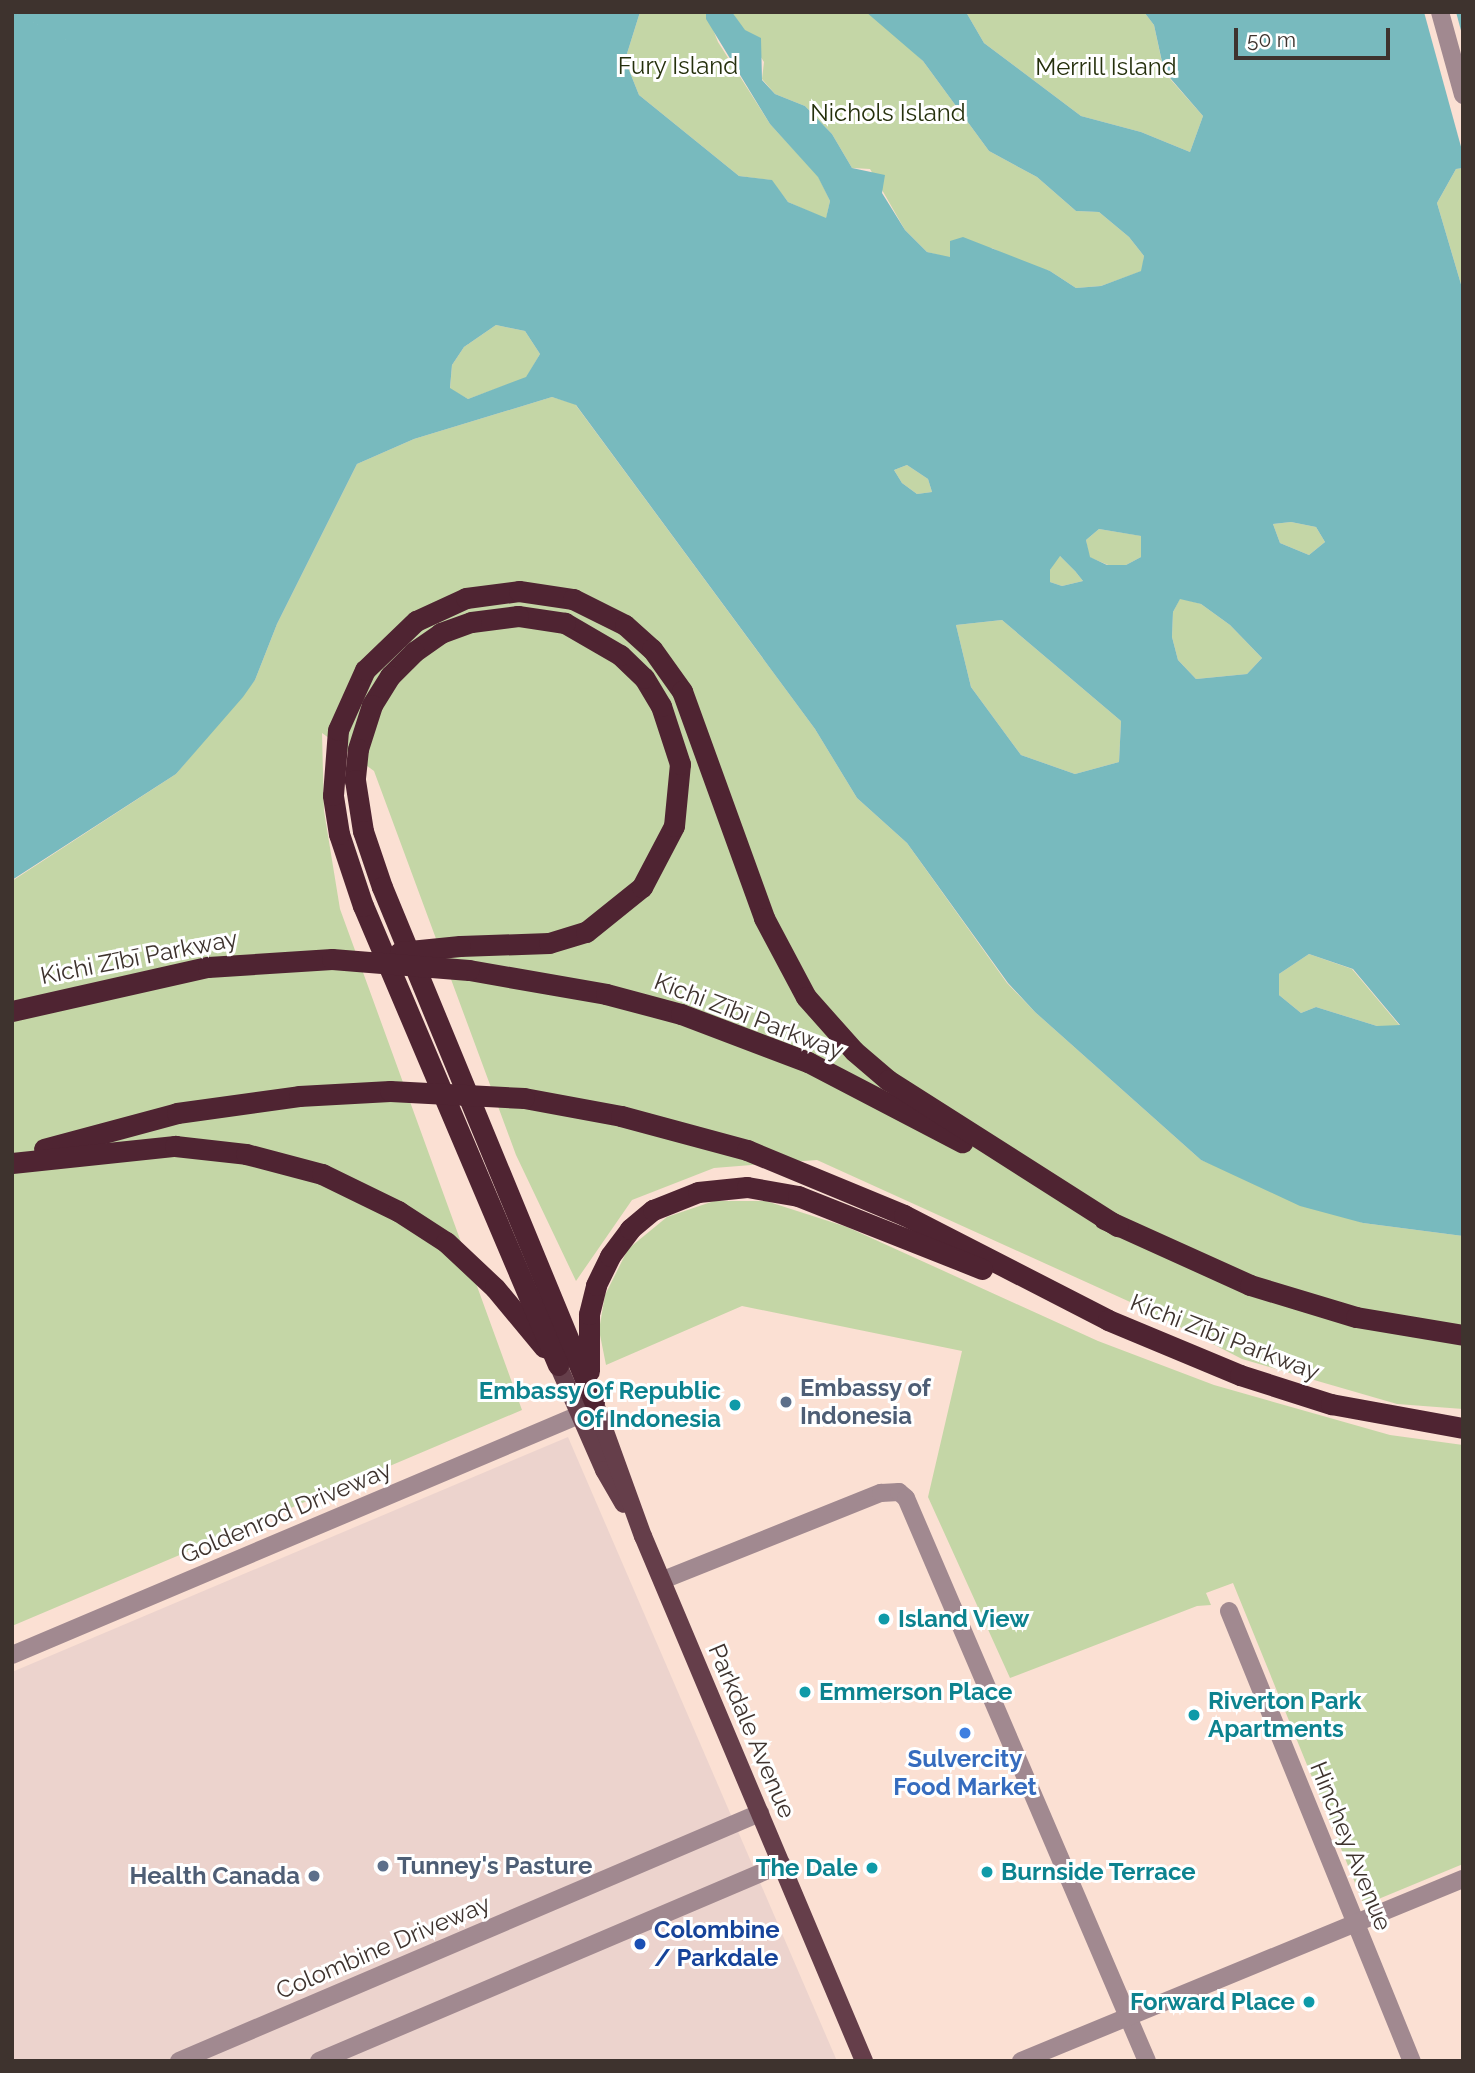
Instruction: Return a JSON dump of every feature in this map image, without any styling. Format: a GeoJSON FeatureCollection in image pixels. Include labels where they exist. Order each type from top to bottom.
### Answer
{"type":"FeatureCollection","features":[{"type":"Feature","properties":{"kind":"highway"},"geometry":{"type":"LineString","coordinates":[[558,1365],[363,906],[339,834],[333,796],[338,730],[365,670],[409,626],[466,598],[519,591],[573,599],[625,625],[652,649],[682,691],[764,918],[806,997],[854,1051],[888,1080],[1117,1226]]}},
{"type":"Feature","properties":{"kind":"highway"},"geometry":{"type":"LineString","coordinates":[[332,959],[460,946],[549,943],[586,932],[642,887],[674,825],[680,764],[661,706],[644,678],[620,655],[565,624],[518,615],[454,627],[414,652],[390,676],[372,705],[358,748],[355,780],[363,831],[382,887],[587,1408]]}},
{"type":"Feature","properties":{"kind":"highway","name":"Kichi Zībī Parkway"},"geometry":{"type":"LineString","coordinates":[[12,1011],[194,969],[332,959],[469,970],[644,1003],[766,1045],[846,1081],[1117,1226],[1250,1285],[1356,1317],[1463,1335]]}},
{"type":"Feature","properties":{"kind":"highway","name":"Kichi Zībī Parkway"},"geometry":{"type":"LineString","coordinates":[[12,1162],[104,1130],[177,1113],[285,1097],[390,1091],[524,1098],[657,1124],[782,1162],[904,1215],[1108,1320],[1240,1375],[1320,1401],[1463,1428]]}},
{"type":"Feature","properties":{"kind":"highway"},"geometry":{"type":"LineString","coordinates":[[12,1162],[175,1146],[247,1154],[322,1174],[398,1211],[446,1242],[495,1288],[558,1365]]}},
{"type":"Feature","properties":{"kind":"highway"},"geometry":{"type":"LineString","coordinates":[[587,1408],[587,1333],[591,1300],[602,1271],[625,1235],[653,1210],[714,1188],[747,1187],[817,1202],[1108,1320]]}},
{"type":"Feature","properties":{"kind":"main road","name":"Parkdale Avenue"},"geometry":{"type":"LineString","coordinates":[[558,1365],[587,1408],[663,1580],[864,2061]]}},
{"type":"Feature","properties":{"kind":"street"},"geometry":{"type":"LineString","coordinates":[[1440,12],[1463,95]]}},
{"type":"Feature","properties":{"kind":"street","name":"Goldenrod Driveway"},"geometry":{"type":"LineString","coordinates":[[12,1655],[587,1408]]}},
{"type":"Feature","properties":{"kind":"street"},"geometry":{"type":"LineString","coordinates":[[663,1580],[881,1493],[899,1492],[911,1506],[1147,2061]]}},
{"type":"Feature","properties":{"kind":"street","name":"Hinchey Avenue"},"geometry":{"type":"LineString","coordinates":[[1229,1611],[1412,2061]]}},
{"type":"Feature","properties":{"kind":"street","name":"Colombine Driveway"},"geometry":{"type":"LineString","coordinates":[[179,2061],[760,1813]]}},
{"type":"Feature","properties":{"kind":"street"},"geometry":{"type":"LineString","coordinates":[[319,2061],[782,1864]]}},
{"type":"Feature","properties":{"kind":"street"},"geometry":{"type":"LineString","coordinates":[[1021,2061],[1463,1880]]}},
{"type":"Feature","properties":{"kind":"shaded area","name":"Tunney's Pasture"},"geometry":{"type":"Polygon","coordinates":[[[568,1437],[837,2061],[12,2061],[12,1672],[568,1437]]]}},
{"type":"Feature","properties":{"kind":"green space","name":"Fury Island"},"geometry":{"type":"Polygon","coordinates":[[[640,12],[706,12],[718,42],[770,124],[818,176],[830,201],[826,219],[788,202],[771,180],[739,176],[639,95],[625,60],[640,12]]]}},
{"type":"Feature","properties":{"kind":"green space","name":"Nichols Island"},"geometry":{"type":"Polygon","coordinates":[[[732,12],[866,12],[881,21],[923,61],[989,151],[1037,177],[1076,211],[1099,212],[1129,237],[1144,256],[1142,271],[1101,286],[1076,288],[1050,271],[1023,264],[992,248],[950,258],[927,252],[905,230],[870,169],[852,168],[832,134],[805,106],[775,94],[762,79],[764,62],[732,12]]]}},
{"type":"Feature","properties":{"kind":"green space","name":"Merrill Island"},"geometry":{"type":"Polygon","coordinates":[[[966,12],[1144,12],[1154,25],[1164,72],[1203,116],[1190,152],[1141,132],[1081,116],[984,43],[966,12]]]}},
{"type":"Feature","properties":{"kind":"green space"},"geometry":{"type":"Polygon","coordinates":[[[1463,168],[1463,291],[1437,203],[1456,169],[1463,168]]]}},
{"type":"Feature","properties":{"kind":"green space"},"geometry":{"type":"Polygon","coordinates":[[[496,325],[525,331],[540,354],[526,378],[468,399],[450,389],[452,365],[464,347],[496,325]]]}},
{"type":"Feature","properties":{"kind":"green space"},"geometry":{"type":"Polygon","coordinates":[[[552,397],[575,404],[815,729],[857,798],[907,843],[1007,983],[1035,1012],[1201,1160],[1363,1223],[1463,1236],[1463,1409],[1397,1404],[1242,1359],[1139,1306],[817,1160],[714,1168],[632,1200],[576,1281],[516,1155],[374,771],[322,733],[324,811],[340,909],[522,1410],[12,1626],[12,881],[176,774],[255,680],[277,624],[357,464],[414,439],[552,397]]]}},
{"type":"Feature","properties":{"kind":"green space"},"geometry":{"type":"Polygon","coordinates":[[[907,465],[928,479],[932,492],[917,494],[902,483],[894,470],[907,465]]]}},
{"type":"Feature","properties":{"kind":"green space"},"geometry":{"type":"Polygon","coordinates":[[[1291,522],[1316,527],[1325,542],[1309,555],[1280,543],[1273,524],[1291,522]]]}},
{"type":"Feature","properties":{"kind":"green space"},"geometry":{"type":"Polygon","coordinates":[[[1099,529],[1142,536],[1141,557],[1126,565],[1108,565],[1089,557],[1086,540],[1099,529]]]}},
{"type":"Feature","properties":{"kind":"green space"},"geometry":{"type":"Polygon","coordinates":[[[1059,555],[1083,581],[1062,586],[1050,582],[1050,570],[1059,555]]]}},
{"type":"Feature","properties":{"kind":"green space"},"geometry":{"type":"Polygon","coordinates":[[[1180,598],[1201,604],[1230,625],[1262,658],[1247,674],[1196,679],[1178,660],[1172,637],[1173,612],[1180,598]]]}},
{"type":"Feature","properties":{"kind":"green space"},"geometry":{"type":"Polygon","coordinates":[[[1002,620],[1121,721],[1119,762],[1075,774],[1021,755],[971,687],[956,625],[1002,620]]]}},
{"type":"Feature","properties":{"kind":"green space"},"geometry":{"type":"Polygon","coordinates":[[[1309,954],[1352,969],[1400,1026],[1377,1026],[1316,1007],[1301,1013],[1279,995],[1279,974],[1309,954]]]}},
{"type":"Feature","properties":{"kind":"green space"},"geometry":{"type":"Polygon","coordinates":[[[714,1201],[766,1201],[847,1227],[1098,1341],[1214,1385],[1390,1435],[1463,1445],[1463,1864],[1364,1905],[1233,1583],[1206,1593],[1211,1605],[1197,1606],[1010,1678],[928,1497],[962,1351],[742,1306],[606,1365],[599,1330],[605,1295],[628,1249],[667,1217],[714,1201]]]}},
{"type":"Feature","properties":{"kind":"water"},"geometry":{"type":"Polygon","coordinates":[[[12,12],[640,12],[625,60],[639,95],[739,176],[772,180],[788,202],[826,218],[830,201],[818,177],[770,124],[706,19],[706,12],[732,12],[745,30],[761,38],[762,80],[775,94],[805,106],[832,134],[852,168],[885,175],[882,193],[905,230],[927,252],[950,257],[950,241],[963,237],[1050,271],[1076,288],[1101,286],[1141,271],[1144,256],[1129,237],[1099,212],[1076,211],[1037,177],[989,151],[923,61],[866,12],[966,12],[984,43],[1081,116],[1141,132],[1190,152],[1203,116],[1164,71],[1154,25],[1144,12],[1463,12],[1463,168],[1456,169],[1437,203],[1463,291],[1463,1236],[1363,1223],[1300,1206],[1201,1160],[1035,1012],[1008,983],[907,843],[857,798],[815,729],[576,405],[552,397],[414,439],[357,464],[277,624],[255,680],[243,697],[176,774],[12,880],[12,12]],[[496,325],[464,347],[452,365],[450,388],[468,399],[526,377],[540,354],[525,331],[496,325]],[[907,465],[894,470],[902,483],[917,494],[932,492],[928,479],[907,465]],[[1291,522],[1273,524],[1280,543],[1309,555],[1325,542],[1316,527],[1291,522]],[[1099,529],[1086,540],[1090,557],[1107,565],[1126,565],[1141,557],[1141,536],[1099,529]],[[1060,556],[1050,570],[1050,582],[1062,586],[1083,581],[1060,556]],[[1180,599],[1173,612],[1172,637],[1178,660],[1196,679],[1247,674],[1262,658],[1230,625],[1201,604],[1180,599]],[[1002,620],[956,625],[971,687],[1021,755],[1075,774],[1119,762],[1121,721],[1002,620]],[[1309,954],[1279,974],[1279,995],[1301,1013],[1316,1007],[1377,1026],[1400,1025],[1353,969],[1309,954]]]}},
{"type":"Feature","properties":{"kind":"pier"},"geometry":{"type":"Polygon","coordinates":[[[1424,12],[1456,12],[1463,38],[1463,154],[1424,12]]]}},
{"type":"Feature","properties":{"kind":"place","name":"Embassy of Indonesia"},"geometry":{"type":"Point","coordinates":[786,1402]}},
{"type":"Feature","properties":{"kind":"place","name":"Embassy Of Republic Of Indonesia"},"geometry":{"type":"Point","coordinates":[735,1405]}},
{"type":"Feature","properties":{"kind":"place","name":"Island View"},"geometry":{"type":"Point","coordinates":[884,1619]}},
{"type":"Feature","properties":{"kind":"place","name":"Emmerson Place"},"geometry":{"type":"Point","coordinates":[805,1692]}},
{"type":"Feature","properties":{"kind":"place","name":"Riverton Park Apartments"},"geometry":{"type":"Point","coordinates":[1194,1715]}},
{"type":"Feature","properties":{"kind":"place","name":"Sulvercity Food Market"},"geometry":{"type":"Point","coordinates":[965,1733]}},
{"type":"Feature","properties":{"kind":"place","name":"Tunney's Pasture"},"geometry":{"type":"Point","coordinates":[383,1866]}},
{"type":"Feature","properties":{"kind":"place","name":"The Dale"},"geometry":{"type":"Point","coordinates":[872,1868]}},
{"type":"Feature","properties":{"kind":"place","name":"Burnside Terrace"},"geometry":{"type":"Point","coordinates":[987,1872]}},
{"type":"Feature","properties":{"kind":"place","name":"Health Canada"},"geometry":{"type":"Point","coordinates":[314,1876]}},
{"type":"Feature","properties":{"kind":"place","name":"Colombine / Parkdale"},"geometry":{"type":"Point","coordinates":[640,1944]}},
{"type":"Feature","properties":{"kind":"place","name":"Forward Place"},"geometry":{"type":"Point","coordinates":[1309,2002]}}]}
